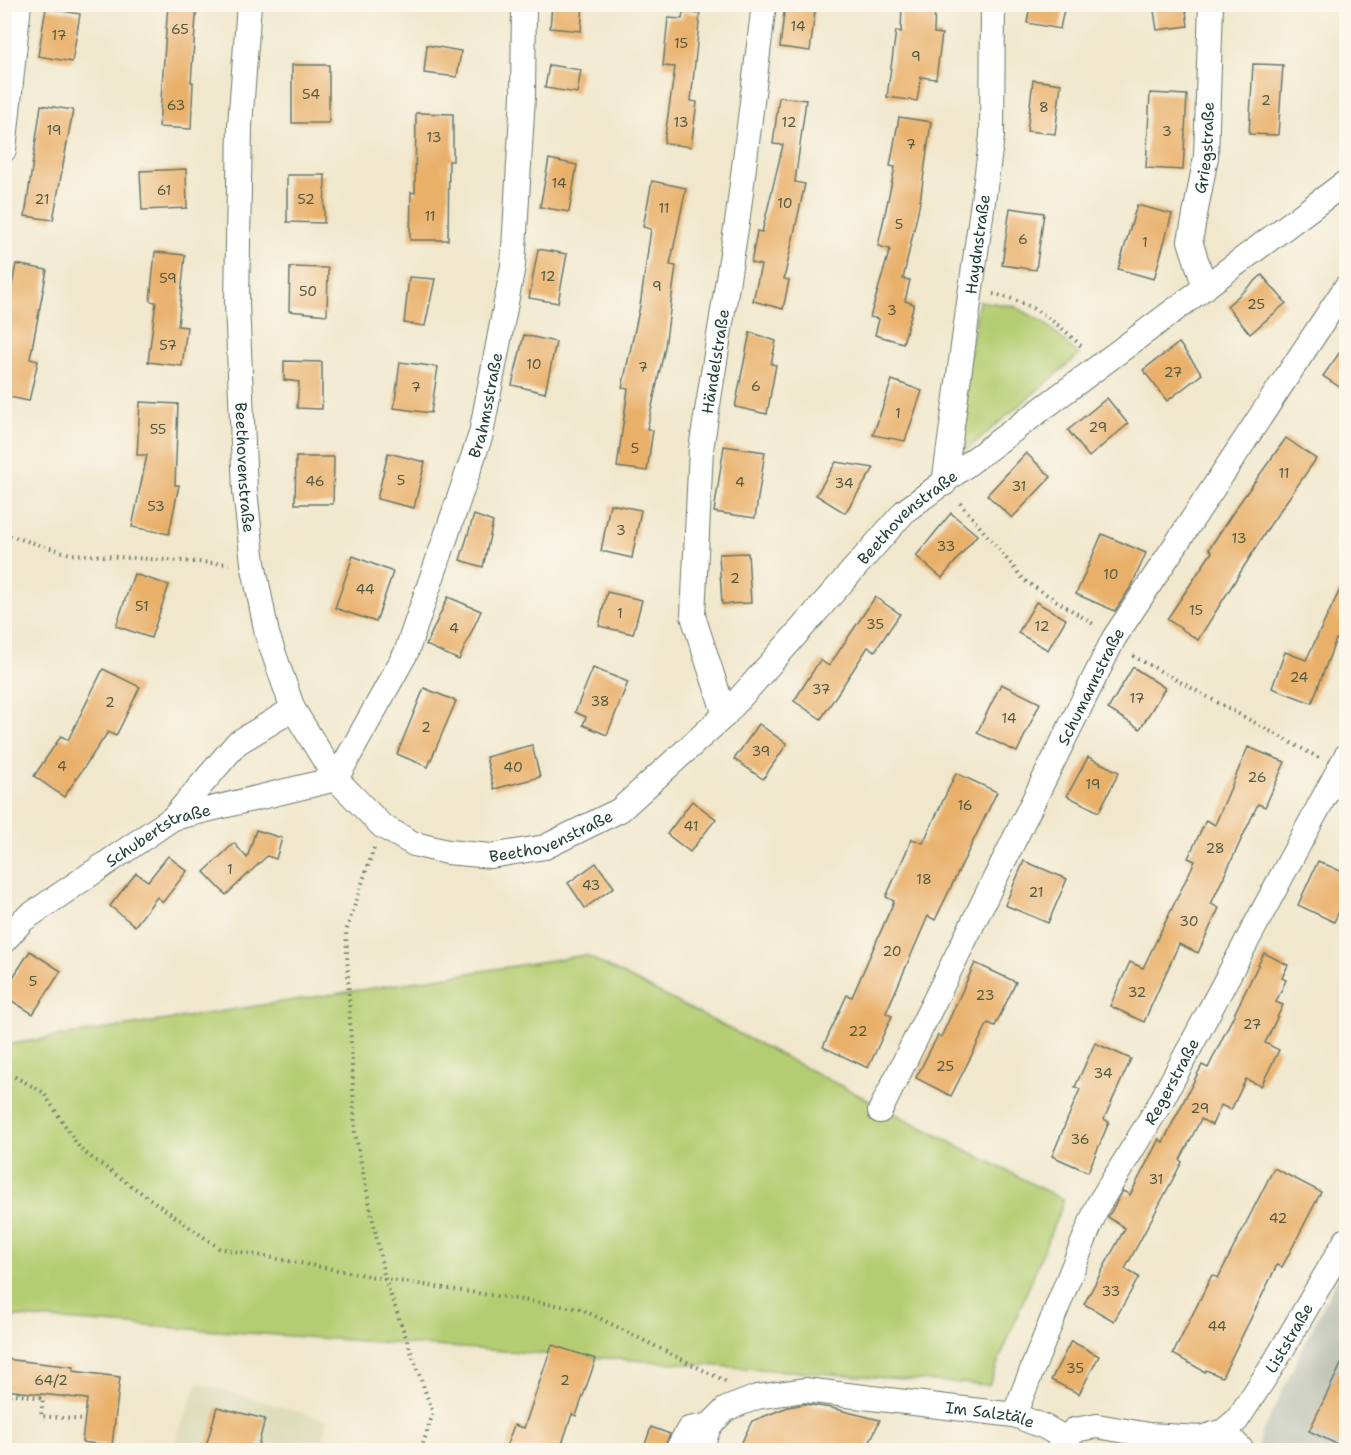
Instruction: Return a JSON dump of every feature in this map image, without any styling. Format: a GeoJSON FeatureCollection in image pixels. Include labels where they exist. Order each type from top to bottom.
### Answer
{"type":"FeatureCollection","features":[{"type":"Feature","properties":{"kind":"street"},"geometry":{"type":"LineString","coordinates":[[4,150],[19,4]]}},
{"type":"Feature","properties":{"kind":"street","name":"Beethovenstraße"},"geometry":{"type":"LineString","coordinates":[[249,4],[240,125],[237,303],[245,491],[253,563],[267,634],[293,709],[336,779],[382,826],[414,844],[447,852],[491,856],[545,847],[620,810],[725,715],[905,511],[1347,182]]}},
{"type":"Feature","properties":{"kind":"street","name":"Brahmsstraße"},"geometry":{"type":"LineString","coordinates":[[336,779],[406,653],[481,434],[513,266],[524,96],[524,4]]}},
{"type":"Feature","properties":{"kind":"street","name":"Händelstraße"},"geometry":{"type":"LineString","coordinates":[[725,715],[693,616],[701,448],[738,216],[764,4]]}},
{"type":"Feature","properties":{"kind":"street","name":"Haydnstraße"},"geometry":{"type":"LineString","coordinates":[[944,484],[992,136],[993,4]]}},
{"type":"Feature","properties":{"kind":"street","name":"Griegstraße"},"geometry":{"type":"LineString","coordinates":[[1205,288],[1190,241],[1206,157],[1211,4]]}},
{"type":"Feature","properties":{"kind":"street","name":"Schumannstraße"},"geometry":{"type":"LineString","coordinates":[[880,1111],[1114,638],[1347,286]]}},
{"type":"Feature","properties":{"kind":"street"},"geometry":{"type":"LineString","coordinates":[[173,818],[237,743],[293,709]]}},
{"type":"Feature","properties":{"kind":"street","name":"Regerstraße"},"geometry":{"type":"LineString","coordinates":[[1014,1415],[1098,1205],[1158,1107],[1347,756]]}},
{"type":"Feature","properties":{"kind":"street","name":"Schubertstraße"},"geometry":{"type":"LineString","coordinates":[[4,941],[23,920],[173,818],[336,779]]}},
{"type":"Feature","properties":{"kind":"street","name":"Liststraße"},"geometry":{"type":"LineString","coordinates":[[1224,1431],[1238,1419],[1273,1365],[1347,1240]]}},
{"type":"Feature","properties":{"kind":"street","name":"Im Salztäle"},"geometry":{"type":"LineString","coordinates":[[710,1425],[726,1409],[757,1397],[805,1390],[1014,1415],[1045,1427],[1062,1445],[1074,1430],[1097,1426],[1149,1435],[1201,1438],[1224,1431]]}},
{"type":"Feature","properties":{"kind":"street"},"geometry":{"type":"LineString","coordinates":[[677,1450],[689,1429],[710,1425]]}},
{"type":"Feature","properties":{"kind":"street"},"geometry":{"type":"LineString","coordinates":[[700,1450],[710,1425]]}},
{"type":"Feature","properties":{"kind":"street"},"geometry":{"type":"LineString","coordinates":[[1224,1431],[1242,1450]]}},
{"type":"Feature","properties":{"kind":"path"},"geometry":{"type":"LineString","coordinates":[[969,291],[1011,297],[1040,312],[1074,338]]}},
{"type":"Feature","properties":{"kind":"path"},"geometry":{"type":"LineString","coordinates":[[964,508],[1025,581],[1114,638]]}},
{"type":"Feature","properties":{"kind":"path"},"geometry":{"type":"LineString","coordinates":[[4,534],[70,554],[234,564]]}},
{"type":"Feature","properties":{"kind":"path"},"geometry":{"type":"LineString","coordinates":[[1137,658],[1308,752]]}},
{"type":"Feature","properties":{"kind":"path"},"geometry":{"type":"LineString","coordinates":[[382,826],[346,931],[355,1133],[385,1279],[433,1413],[421,1450]]}},
{"type":"Feature","properties":{"kind":"path"},"geometry":{"type":"LineString","coordinates":[[4,1071],[43,1092],[81,1150],[219,1248],[385,1279],[581,1309],[757,1397]]}},
{"type":"Feature","properties":{"kind":"path"},"geometry":{"type":"LineString","coordinates":[[4,1393],[43,1398],[41,1416],[84,1420]]}},
{"type":"Feature","properties":{"kind":"shaded area"},"geometry":{"type":"Polygon","coordinates":[[[1346,1259],[1346,1450],[1257,1450],[1261,1435],[1346,1259]]]}},
{"type":"Feature","properties":{"kind":"shaded area"},"geometry":{"type":"Polygon","coordinates":[[[198,1383],[327,1420],[320,1450],[172,1450],[198,1383]]]}},
{"type":"Feature","properties":{"kind":"green space"},"geometry":{"type":"Polygon","coordinates":[[[979,301],[1014,306],[1045,323],[1079,355],[952,462],[979,301]]]}},
{"type":"Feature","properties":{"kind":"green space"},"geometry":{"type":"Polygon","coordinates":[[[585,955],[1064,1200],[989,1385],[5,1316],[5,1045],[585,955]]]}},
{"type":"Feature","properties":{"kind":"building"},"geometry":{"type":"Polygon","coordinates":[[[168,4],[197,4],[191,82],[193,82],[191,129],[159,127],[168,4]]]}},
{"type":"Feature","properties":{"kind":"building"},"geometry":{"type":"Polygon","coordinates":[[[552,4],[583,4],[581,31],[550,28],[552,4]]]}},
{"type":"Feature","properties":{"kind":"building"},"geometry":{"type":"Polygon","coordinates":[[[785,4],[816,4],[810,51],[780,47],[785,4]]]}},
{"type":"Feature","properties":{"kind":"building"},"geometry":{"type":"Polygon","coordinates":[[[902,4],[935,4],[934,33],[942,34],[936,79],[921,77],[917,101],[887,97],[896,31],[901,32],[902,4]]]}},
{"type":"Feature","properties":{"kind":"building"},"geometry":{"type":"Polygon","coordinates":[[[1030,4],[1065,4],[1060,29],[1027,23],[1030,4]]]}},
{"type":"Feature","properties":{"kind":"building"},"geometry":{"type":"Polygon","coordinates":[[[1153,4],[1185,4],[1188,26],[1157,30],[1153,4]]]}},
{"type":"Feature","properties":{"kind":"building"},"geometry":{"type":"Polygon","coordinates":[[[46,8],[80,14],[72,62],[38,56],[46,8]]]}},
{"type":"Feature","properties":{"kind":"building"},"geometry":{"type":"Polygon","coordinates":[[[683,12],[700,14],[691,101],[697,102],[691,147],[664,143],[675,67],[663,66],[668,18],[682,19],[683,12]]]}},
{"type":"Feature","properties":{"kind":"building"},"geometry":{"type":"Polygon","coordinates":[[[427,45],[461,51],[457,77],[424,73],[427,45]]]}},
{"type":"Feature","properties":{"kind":"building"},"geometry":{"type":"Polygon","coordinates":[[[1253,64],[1283,65],[1278,135],[1249,134],[1253,64]]]}},
{"type":"Feature","properties":{"kind":"building"},"geometry":{"type":"Polygon","coordinates":[[[292,65],[329,65],[329,123],[292,123],[292,65]]]}},
{"type":"Feature","properties":{"kind":"building"},"geometry":{"type":"Polygon","coordinates":[[[549,65],[581,70],[577,93],[545,88],[549,65]]]}},
{"type":"Feature","properties":{"kind":"building"},"geometry":{"type":"Polygon","coordinates":[[[1033,80],[1061,84],[1055,134],[1027,131],[1033,80]]]}},
{"type":"Feature","properties":{"kind":"building"},"geometry":{"type":"Polygon","coordinates":[[[1150,93],[1187,95],[1183,170],[1146,168],[1150,93]]]}},
{"type":"Feature","properties":{"kind":"building"},"geometry":{"type":"Polygon","coordinates":[[[779,97],[806,100],[795,182],[805,184],[784,279],[789,280],[783,309],[753,301],[761,265],[751,263],[757,231],[762,232],[783,145],[773,144],[779,97]]]}},
{"type":"Feature","properties":{"kind":"building"},"geometry":{"type":"Polygon","coordinates":[[[41,105],[73,110],[53,220],[25,216],[41,105]]]}},
{"type":"Feature","properties":{"kind":"building"},"geometry":{"type":"Polygon","coordinates":[[[416,113],[453,114],[453,161],[449,161],[448,240],[410,240],[411,192],[415,193],[416,113]]]}},
{"type":"Feature","properties":{"kind":"building"},"geometry":{"type":"Polygon","coordinates":[[[899,117],[931,122],[920,202],[903,279],[910,280],[905,301],[914,304],[903,343],[875,335],[879,319],[870,317],[890,249],[878,246],[895,167],[890,166],[899,117]]]}},
{"type":"Feature","properties":{"kind":"building"},"geometry":{"type":"Polygon","coordinates":[[[549,159],[577,165],[569,212],[540,207],[549,159]]]}},
{"type":"Feature","properties":{"kind":"building"},"geometry":{"type":"Polygon","coordinates":[[[186,169],[187,208],[142,210],[140,171],[186,169]]]}},
{"type":"Feature","properties":{"kind":"building"},"geometry":{"type":"Polygon","coordinates":[[[287,175],[325,175],[324,223],[287,222],[287,175]]]}},
{"type":"Feature","properties":{"kind":"building"},"geometry":{"type":"Polygon","coordinates":[[[652,181],[686,188],[670,265],[676,266],[665,347],[647,429],[653,430],[647,471],[617,467],[628,389],[622,388],[640,306],[651,229],[643,227],[652,181]]]}},
{"type":"Feature","properties":{"kind":"building"},"geometry":{"type":"Polygon","coordinates":[[[1137,205],[1172,214],[1154,279],[1118,269],[1137,205]]]}},
{"type":"Feature","properties":{"kind":"building"},"geometry":{"type":"Polygon","coordinates":[[[1010,208],[1044,213],[1036,270],[1002,265],[1010,208]]]}},
{"type":"Feature","properties":{"kind":"building"},"geometry":{"type":"Polygon","coordinates":[[[538,249],[567,254],[558,303],[529,298],[538,249]]]}},
{"type":"Feature","properties":{"kind":"building"},"geometry":{"type":"Polygon","coordinates":[[[155,252],[185,255],[178,326],[187,327],[182,366],[148,362],[156,302],[150,301],[155,252]]]}},
{"type":"Feature","properties":{"kind":"building"},"geometry":{"type":"Polygon","coordinates":[[[16,264],[47,270],[30,359],[38,361],[29,401],[4,396],[4,327],[16,264]]]}},
{"type":"Feature","properties":{"kind":"building"},"geometry":{"type":"Polygon","coordinates":[[[290,267],[328,268],[327,315],[289,311],[290,267]]]}},
{"type":"Feature","properties":{"kind":"building"},"geometry":{"type":"Polygon","coordinates":[[[1262,275],[1286,303],[1250,334],[1227,306],[1262,275]]]}},
{"type":"Feature","properties":{"kind":"building"},"geometry":{"type":"Polygon","coordinates":[[[409,277],[435,279],[425,326],[404,323],[409,277]]]}},
{"type":"Feature","properties":{"kind":"building"},"geometry":{"type":"Polygon","coordinates":[[[750,332],[776,341],[771,364],[776,365],[767,414],[735,407],[750,332]]]}},
{"type":"Feature","properties":{"kind":"building"},"geometry":{"type":"Polygon","coordinates":[[[524,335],[556,342],[545,393],[512,385],[524,335]]]}},
{"type":"Feature","properties":{"kind":"building"},"geometry":{"type":"Polygon","coordinates":[[[1347,342],[1347,392],[1323,376],[1347,342]]]}},
{"type":"Feature","properties":{"kind":"building"},"geometry":{"type":"Polygon","coordinates":[[[1179,343],[1202,374],[1167,401],[1143,370],[1179,343]]]}},
{"type":"Feature","properties":{"kind":"building"},"geometry":{"type":"Polygon","coordinates":[[[284,361],[322,362],[322,409],[297,408],[299,382],[284,380],[284,361]]]}},
{"type":"Feature","properties":{"kind":"building"},"geometry":{"type":"Polygon","coordinates":[[[400,362],[438,367],[431,413],[394,408],[400,362]]]}},
{"type":"Feature","properties":{"kind":"building"},"geometry":{"type":"Polygon","coordinates":[[[892,380],[922,391],[905,441],[873,435],[892,380]]]}},
{"type":"Feature","properties":{"kind":"building"},"geometry":{"type":"Polygon","coordinates":[[[1107,398],[1128,424],[1089,457],[1068,430],[1107,398]]]}},
{"type":"Feature","properties":{"kind":"building"},"geometry":{"type":"Polygon","coordinates":[[[140,402],[178,404],[175,485],[179,485],[169,534],[132,527],[147,455],[137,455],[140,402]]]}},
{"type":"Feature","properties":{"kind":"building"},"geometry":{"type":"Polygon","coordinates":[[[1286,438],[1316,459],[1270,525],[1198,640],[1167,619],[1212,552],[1209,549],[1286,438]]]}},
{"type":"Feature","properties":{"kind":"building"},"geometry":{"type":"Polygon","coordinates":[[[724,446],[765,452],[755,518],[714,512],[724,446]]]}},
{"type":"Feature","properties":{"kind":"building"},"geometry":{"type":"Polygon","coordinates":[[[388,453],[425,462],[414,508],[377,499],[388,453]]]}},
{"type":"Feature","properties":{"kind":"building"},"geometry":{"type":"Polygon","coordinates":[[[1026,453],[1051,477],[1012,518],[987,495],[1026,453]]]}},
{"type":"Feature","properties":{"kind":"building"},"geometry":{"type":"Polygon","coordinates":[[[296,457],[334,457],[333,504],[295,504],[296,457]]]}},
{"type":"Feature","properties":{"kind":"building"},"geometry":{"type":"Polygon","coordinates":[[[836,462],[874,468],[845,513],[816,495],[836,462]]]}},
{"type":"Feature","properties":{"kind":"building"},"geometry":{"type":"Polygon","coordinates":[[[610,504],[641,510],[632,558],[601,551],[610,504]]]}},
{"type":"Feature","properties":{"kind":"building"},"geometry":{"type":"Polygon","coordinates":[[[951,513],[977,535],[942,578],[916,556],[951,513]]]}},
{"type":"Feature","properties":{"kind":"building"},"geometry":{"type":"Polygon","coordinates":[[[474,515],[493,522],[483,567],[460,560],[474,515]]]}},
{"type":"Feature","properties":{"kind":"building"},"geometry":{"type":"Polygon","coordinates":[[[1102,534],[1146,553],[1132,585],[1115,611],[1076,594],[1102,534]]]}},
{"type":"Feature","properties":{"kind":"building"},"geometry":{"type":"Polygon","coordinates":[[[748,553],[751,603],[722,604],[719,554],[748,553]]]}},
{"type":"Feature","properties":{"kind":"building"},"geometry":{"type":"Polygon","coordinates":[[[353,556],[393,572],[376,622],[335,608],[353,556]]]}},
{"type":"Feature","properties":{"kind":"building"},"geometry":{"type":"Polygon","coordinates":[[[134,574],[169,585],[151,638],[116,626],[134,574]]]}},
{"type":"Feature","properties":{"kind":"building"},"geometry":{"type":"Polygon","coordinates":[[[1347,575],[1347,644],[1336,639],[1312,703],[1272,688],[1285,652],[1306,660],[1347,575]]]}},
{"type":"Feature","properties":{"kind":"building"},"geometry":{"type":"Polygon","coordinates":[[[607,592],[642,600],[633,634],[599,626],[607,592]]]}},
{"type":"Feature","properties":{"kind":"building"},"geometry":{"type":"Polygon","coordinates":[[[448,597],[481,611],[459,660],[426,645],[448,597]]]}},
{"type":"Feature","properties":{"kind":"building"},"geometry":{"type":"Polygon","coordinates":[[[875,597],[900,614],[875,651],[868,647],[821,719],[794,701],[820,660],[829,666],[875,597]]]}},
{"type":"Feature","properties":{"kind":"building"},"geometry":{"type":"Polygon","coordinates":[[[1036,602],[1066,619],[1048,650],[1018,633],[1036,602]]]}},
{"type":"Feature","properties":{"kind":"building"},"geometry":{"type":"Polygon","coordinates":[[[1133,667],[1165,688],[1140,729],[1108,709],[1133,667]]]}},
{"type":"Feature","properties":{"kind":"building"},"geometry":{"type":"Polygon","coordinates":[[[593,668],[628,682],[607,735],[583,725],[586,717],[575,712],[593,668]]]}},
{"type":"Feature","properties":{"kind":"building"},"geometry":{"type":"Polygon","coordinates":[[[103,669],[140,687],[116,736],[108,732],[64,797],[34,776],[61,736],[68,740],[103,669]]]}},
{"type":"Feature","properties":{"kind":"building"},"geometry":{"type":"Polygon","coordinates":[[[1001,684],[1040,703],[1017,752],[977,733],[1001,684]]]}},
{"type":"Feature","properties":{"kind":"building"},"geometry":{"type":"Polygon","coordinates":[[[424,688],[456,701],[428,767],[397,754],[424,688]]]}},
{"type":"Feature","properties":{"kind":"building"},"geometry":{"type":"Polygon","coordinates":[[[759,724],[787,744],[763,779],[734,759],[759,724]]]}},
{"type":"Feature","properties":{"kind":"building"},"geometry":{"type":"Polygon","coordinates":[[[532,745],[540,777],[494,789],[486,757],[532,745]]]}},
{"type":"Feature","properties":{"kind":"building"},"geometry":{"type":"Polygon","coordinates":[[[1248,747],[1285,762],[1265,807],[1258,804],[1211,904],[1219,908],[1198,953],[1179,944],[1144,1022],[1110,1006],[1130,962],[1143,968],[1195,861],[1188,858],[1206,820],[1215,825],[1248,747]]]}},
{"type":"Feature","properties":{"kind":"building"},"geometry":{"type":"Polygon","coordinates":[[[1088,757],[1119,772],[1099,812],[1067,796],[1088,757]]]}},
{"type":"Feature","properties":{"kind":"building"},"geometry":{"type":"Polygon","coordinates":[[[956,773],[997,792],[935,920],[928,916],[886,1013],[892,1016],[868,1068],[823,1047],[847,995],[852,997],[894,901],[886,897],[912,839],[923,843],[956,773]]]}},
{"type":"Feature","properties":{"kind":"building"},"geometry":{"type":"Polygon","coordinates":[[[692,801],[716,819],[690,852],[667,834],[692,801]]]}},
{"type":"Feature","properties":{"kind":"building"},"geometry":{"type":"Polygon","coordinates":[[[256,830],[282,838],[276,859],[267,856],[226,895],[204,872],[234,843],[247,858],[256,830]]]}},
{"type":"Feature","properties":{"kind":"building"},"geometry":{"type":"Polygon","coordinates":[[[168,856],[187,871],[163,902],[157,897],[135,926],[110,906],[136,873],[148,881],[168,856]]]}},
{"type":"Feature","properties":{"kind":"building"},"geometry":{"type":"Polygon","coordinates":[[[1024,861],[1067,879],[1048,923],[1005,905],[1024,861]]]}},
{"type":"Feature","properties":{"kind":"building"},"geometry":{"type":"Polygon","coordinates":[[[1318,861],[1347,874],[1347,895],[1334,922],[1298,905],[1318,861]]]}},
{"type":"Feature","properties":{"kind":"building"},"geometry":{"type":"Polygon","coordinates":[[[596,863],[614,887],[585,908],[568,883],[596,863]]]}},
{"type":"Feature","properties":{"kind":"building"},"geometry":{"type":"Polygon","coordinates":[[[30,951],[61,971],[33,1014],[4,996],[4,991],[30,951]]]}},
{"type":"Feature","properties":{"kind":"building"},"geometry":{"type":"Polygon","coordinates":[[[1264,953],[1288,965],[1282,978],[1286,980],[1276,1002],[1283,1005],[1265,1043],[1279,1050],[1261,1086],[1246,1079],[1231,1110],[1221,1105],[1212,1125],[1201,1119],[1180,1160],[1182,1162],[1125,1269],[1139,1277],[1114,1321],[1084,1304],[1125,1228],[1108,1217],[1123,1191],[1130,1195],[1159,1139],[1163,1142],[1202,1065],[1208,1068],[1264,953]]]}},
{"type":"Feature","properties":{"kind":"building"},"geometry":{"type":"Polygon","coordinates":[[[975,963],[1016,982],[995,1026],[988,1023],[951,1096],[916,1078],[938,1035],[941,1037],[975,963]]]}},
{"type":"Feature","properties":{"kind":"building"},"geometry":{"type":"Polygon","coordinates":[[[1095,1043],[1131,1059],[1104,1119],[1109,1122],[1088,1172],[1052,1156],[1080,1089],[1075,1087],[1095,1043]]]}},
{"type":"Feature","properties":{"kind":"building"},"geometry":{"type":"Polygon","coordinates":[[[1274,1168],[1321,1192],[1282,1267],[1277,1265],[1222,1377],[1206,1370],[1205,1372],[1173,1354],[1212,1275],[1218,1278],[1274,1168]]]}},
{"type":"Feature","properties":{"kind":"building"},"geometry":{"type":"Polygon","coordinates":[[[1071,1341],[1099,1356],[1079,1394],[1051,1380],[1071,1341]]]}},
{"type":"Feature","properties":{"kind":"building"},"geometry":{"type":"Polygon","coordinates":[[[552,1345],[596,1359],[576,1416],[572,1414],[560,1450],[505,1450],[514,1425],[524,1428],[552,1345]]]}},
{"type":"Feature","properties":{"kind":"building"},"geometry":{"type":"Polygon","coordinates":[[[1347,1352],[1347,1449],[1309,1431],[1347,1352]]]}},
{"type":"Feature","properties":{"kind":"building"},"geometry":{"type":"Polygon","coordinates":[[[4,1359],[74,1367],[73,1371],[120,1377],[112,1446],[82,1442],[87,1399],[4,1390],[4,1359]]]}},
{"type":"Feature","properties":{"kind":"building"},"geometry":{"type":"Polygon","coordinates":[[[805,1404],[880,1420],[866,1450],[738,1450],[752,1421],[788,1407],[805,1404]]]}},
{"type":"Feature","properties":{"kind":"building"},"geometry":{"type":"Polygon","coordinates":[[[217,1407],[265,1419],[257,1450],[205,1450],[217,1407]]]}},
{"type":"Feature","properties":{"kind":"building"},"geometry":{"type":"Polygon","coordinates":[[[651,1427],[670,1434],[663,1450],[643,1450],[651,1427]]]}}]}
